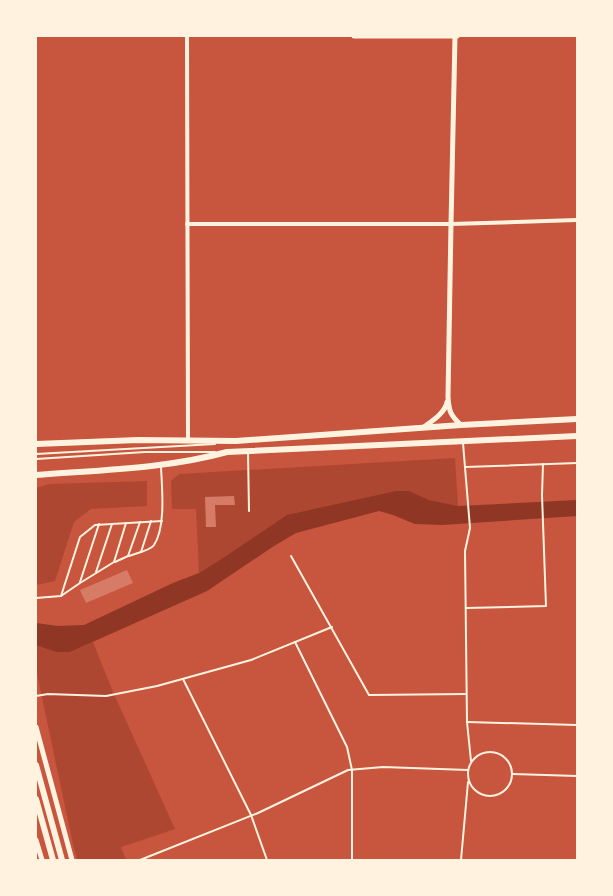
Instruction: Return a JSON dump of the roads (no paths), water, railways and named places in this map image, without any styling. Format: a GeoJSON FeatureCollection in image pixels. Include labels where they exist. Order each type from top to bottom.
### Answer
{"type":"FeatureCollection","features":[{"type":"Feature","properties":{"kind":"main road"},"geometry":{"type":"LineString","coordinates":[[36,444],[138,440],[236,441],[461,424],[577,419]]}},
{"type":"Feature","properties":{"kind":"main road"},"geometry":{"type":"LineString","coordinates":[[36,474],[161,465],[204,459],[227,452],[577,436]]}},
{"type":"Feature","properties":{"kind":"main road"},"geometry":{"type":"LineString","coordinates":[[36,765],[62,860]]}},
{"type":"Feature","properties":{"kind":"main road"},"geometry":{"type":"LineString","coordinates":[[36,799],[53,860]]}},
{"type":"Feature","properties":{"kind":"street"},"geometry":{"type":"LineString","coordinates":[[187,36],[188,440]]}},
{"type":"Feature","properties":{"kind":"street"},"geometry":{"type":"LineString","coordinates":[[354,36],[456,36],[450,224],[448,397],[449,410],[453,418],[461,424]]}},
{"type":"Feature","properties":{"kind":"street"},"geometry":{"type":"LineString","coordinates":[[187,224],[450,224],[577,220]]}},
{"type":"Feature","properties":{"kind":"street"},"geometry":{"type":"LineString","coordinates":[[424,427],[438,416],[446,406],[448,397]]}},
{"type":"Feature","properties":{"kind":"street"},"geometry":{"type":"LineString","coordinates":[[36,727],[72,860]]}},
{"type":"Feature","properties":{"kind":"street"},"geometry":{"type":"LineString","coordinates":[[36,840],[42,860]]}},
{"type":"Feature","properties":{"kind":"lane"},"geometry":{"type":"LineString","coordinates":[[36,454],[211,444],[236,441]]}},
{"type":"Feature","properties":{"kind":"lane"},"geometry":{"type":"LineString","coordinates":[[461,860],[468,770],[471,761],[467,722],[465,551],[470,528],[463,442]]}},
{"type":"Feature","properties":{"kind":"lane"},"geometry":{"type":"LineString","coordinates":[[248,451],[249,511]]}},
{"type":"Feature","properties":{"kind":"lane"},"geometry":{"type":"LineString","coordinates":[[36,459],[145,452],[227,452]]}},
{"type":"Feature","properties":{"kind":"lane"},"geometry":{"type":"LineString","coordinates":[[465,467],[577,463]]}},
{"type":"Feature","properties":{"kind":"lane"},"geometry":{"type":"LineString","coordinates":[[466,608],[546,606],[542,496],[543,464]]}},
{"type":"Feature","properties":{"kind":"lane"},"geometry":{"type":"LineString","coordinates":[[36,598],[61,596],[80,582],[114,562],[151,548],[155,544],[162,521],[161,465]]}},
{"type":"Feature","properties":{"kind":"lane"},"geometry":{"type":"LineString","coordinates":[[61,596],[80,537],[94,525],[162,521]]}},
{"type":"Feature","properties":{"kind":"lane"},"geometry":{"type":"LineString","coordinates":[[128,556],[140,522]]}},
{"type":"Feature","properties":{"kind":"lane"},"geometry":{"type":"LineString","coordinates":[[141,552],[151,522]]}},
{"type":"Feature","properties":{"kind":"lane"},"geometry":{"type":"LineString","coordinates":[[114,562],[126,523]]}},
{"type":"Feature","properties":{"kind":"lane"},"geometry":{"type":"LineString","coordinates":[[80,582],[99,524]]}},
{"type":"Feature","properties":{"kind":"lane"},"geometry":{"type":"LineString","coordinates":[[96,573],[112,524]]}},
{"type":"Feature","properties":{"kind":"lane"},"geometry":{"type":"LineString","coordinates":[[291,556],[369,695],[467,694]]}},
{"type":"Feature","properties":{"kind":"lane"},"geometry":{"type":"LineString","coordinates":[[36,696],[48,694],[106,696],[133,691],[251,660],[332,627]]}},
{"type":"Feature","properties":{"kind":"lane"},"geometry":{"type":"LineString","coordinates":[[295,642],[347,747],[352,770],[352,860]]}},
{"type":"Feature","properties":{"kind":"lane"},"geometry":{"type":"LineString","coordinates":[[183,679],[252,815],[267,860]]}},
{"type":"Feature","properties":{"kind":"lane"},"geometry":{"type":"LineString","coordinates":[[467,722],[577,725]]}},
{"type":"Feature","properties":{"kind":"lane"},"geometry":{"type":"LineString","coordinates":[[468,781],[477,792],[490,796],[503,792],[511,781],[512,767],[503,755],[497,752],[482,752],[471,761]]}},
{"type":"Feature","properties":{"kind":"lane"},"geometry":{"type":"LineString","coordinates":[[140,860],[252,815],[348,770],[383,767],[468,770]]}},
{"type":"Feature","properties":{"kind":"lane"},"geometry":{"type":"LineString","coordinates":[[512,774],[577,776]]}}]}
